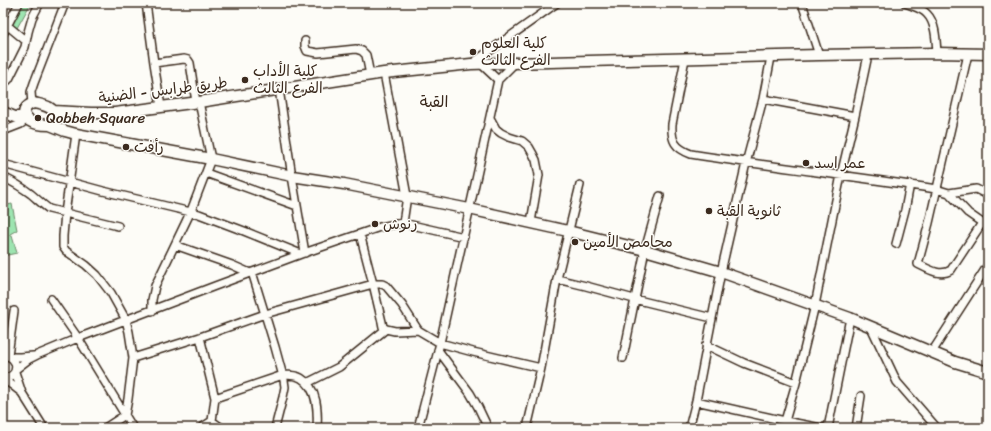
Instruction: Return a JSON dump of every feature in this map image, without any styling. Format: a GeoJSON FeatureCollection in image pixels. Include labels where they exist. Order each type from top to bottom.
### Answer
{"type":"FeatureCollection","features":[{"type":"Feature","properties":{"kind":"main road","name":"طريق طرابس - الضنية"},"geometry":{"type":"LineString","coordinates":[[53,111],[91,113],[161,107],[384,73],[476,64],[938,53],[988,54]]}},
{"type":"Feature","properties":{"kind":"main road"},"geometry":{"type":"LineString","coordinates":[[26,118],[24,112],[29,104],[46,107],[51,109],[54,113],[53,121],[50,125]]}},
{"type":"Feature","properties":{"kind":"main road"},"geometry":{"type":"LineString","coordinates":[[3,112],[15,117],[26,118],[37,124],[50,125],[76,134],[211,159],[292,176],[344,184],[469,208],[645,250],[721,272],[815,305],[955,362],[988,372]]}},
{"type":"Feature","properties":{"kind":"street"},"geometry":{"type":"LineString","coordinates":[[3,34],[19,3]]}},
{"type":"Feature","properties":{"kind":"street"},"geometry":{"type":"LineString","coordinates":[[3,80],[7,81],[9,79],[25,47],[32,18],[40,3]]}},
{"type":"Feature","properties":{"kind":"street"},"geometry":{"type":"LineString","coordinates":[[32,104],[31,92],[65,3]]}},
{"type":"Feature","properties":{"kind":"street"},"geometry":{"type":"LineString","coordinates":[[146,3],[161,107]]}},
{"type":"Feature","properties":{"kind":"street"},"geometry":{"type":"LineString","coordinates":[[498,80],[476,64],[557,3]]}},
{"type":"Feature","properties":{"kind":"street"},"geometry":{"type":"LineString","coordinates":[[802,3],[818,56]]}},
{"type":"Feature","properties":{"kind":"street"},"geometry":{"type":"LineString","coordinates":[[905,3],[917,7],[927,14],[932,22],[938,53]]}},
{"type":"Feature","properties":{"kind":"street"},"geometry":{"type":"LineString","coordinates":[[8,26],[26,41]]}},
{"type":"Feature","properties":{"kind":"street"},"geometry":{"type":"LineString","coordinates":[[305,41],[307,52],[318,53],[356,49],[362,50],[366,55],[370,75]]}},
{"type":"Feature","properties":{"kind":"street"},"geometry":{"type":"LineString","coordinates":[[949,193],[968,213],[985,225],[951,270],[946,273],[938,273],[918,264],[929,223],[968,54]]}},
{"type":"Feature","properties":{"kind":"street"},"geometry":{"type":"LineString","coordinates":[[785,425],[815,305],[841,175],[868,55]]}},
{"type":"Feature","properties":{"kind":"street"},"geometry":{"type":"LineString","coordinates":[[689,428],[696,401],[721,272],[746,163],[763,99],[771,57]]}},
{"type":"Feature","properties":{"kind":"street"},"geometry":{"type":"LineString","coordinates":[[152,311],[152,300],[155,286],[191,211],[211,159],[190,61],[184,59],[154,63]]}},
{"type":"Feature","properties":{"kind":"street"},"geometry":{"type":"LineString","coordinates":[[685,59],[672,124],[672,135],[675,143],[683,151],[691,154],[746,163],[910,184],[949,193],[976,189],[988,195]]}},
{"type":"Feature","properties":{"kind":"street"},"geometry":{"type":"LineString","coordinates":[[418,428],[440,346],[498,80],[514,63]]}},
{"type":"Feature","properties":{"kind":"street"},"geometry":{"type":"LineString","coordinates":[[384,73],[407,196],[403,223]]}},
{"type":"Feature","properties":{"kind":"street"},"geometry":{"type":"LineString","coordinates":[[279,89],[303,253]]}},
{"type":"Feature","properties":{"kind":"street"},"geometry":{"type":"LineString","coordinates":[[763,99],[855,116]]}},
{"type":"Feature","properties":{"kind":"street"},"geometry":{"type":"LineString","coordinates":[[3,130],[20,124],[26,118]]}},
{"type":"Feature","properties":{"kind":"street"},"geometry":{"type":"LineString","coordinates":[[490,118],[501,133],[522,141],[529,147],[536,160],[539,175],[531,222]]}},
{"type":"Feature","properties":{"kind":"street"},"geometry":{"type":"LineString","coordinates":[[76,134],[63,236],[64,249],[86,264],[111,293],[126,320],[133,358],[125,415],[105,428]]}},
{"type":"Feature","properties":{"kind":"street"},"geometry":{"type":"LineString","coordinates":[[3,164],[103,191],[191,211],[303,253]]}},
{"type":"Feature","properties":{"kind":"street"},"geometry":{"type":"LineString","coordinates":[[206,173],[297,206]]}},
{"type":"Feature","properties":{"kind":"street"},"geometry":{"type":"LineString","coordinates":[[3,177],[27,192],[49,209],[118,226]]}},
{"type":"Feature","properties":{"kind":"street"},"geometry":{"type":"LineString","coordinates":[[896,244],[910,184]]}},
{"type":"Feature","properties":{"kind":"street"},"geometry":{"type":"LineString","coordinates":[[527,428],[557,279],[580,185]]}},
{"type":"Feature","properties":{"kind":"street"},"geometry":{"type":"LineString","coordinates":[[623,358],[645,250],[660,196]]}},
{"type":"Feature","properties":{"kind":"street"},"geometry":{"type":"LineString","coordinates":[[3,378],[12,375],[15,370],[37,355],[78,338],[303,253],[385,226],[403,223],[464,237]]}},
{"type":"Feature","properties":{"kind":"street"},"geometry":{"type":"LineString","coordinates":[[360,234],[383,326],[386,329],[395,331],[418,330]]}},
{"type":"Feature","properties":{"kind":"street"},"geometry":{"type":"LineString","coordinates":[[175,245],[251,273]]}},
{"type":"Feature","properties":{"kind":"street"},"geometry":{"type":"LineString","coordinates":[[932,352],[988,265]]}},
{"type":"Feature","properties":{"kind":"street"},"geometry":{"type":"LineString","coordinates":[[251,273],[265,314],[284,380],[285,387],[276,428]]}},
{"type":"Feature","properties":{"kind":"street"},"geometry":{"type":"LineString","coordinates":[[557,279],[712,318]]}},
{"type":"Feature","properties":{"kind":"street"},"geometry":{"type":"LineString","coordinates":[[133,358],[200,337],[265,314],[373,284],[382,284],[389,288],[418,330],[440,346],[470,393],[488,428]]}},
{"type":"Feature","properties":{"kind":"street"},"geometry":{"type":"LineString","coordinates":[[51,299],[78,338],[133,428]]}},
{"type":"Feature","properties":{"kind":"street"},"geometry":{"type":"LineString","coordinates":[[6,355],[14,311]]}},
{"type":"Feature","properties":{"kind":"street"},"geometry":{"type":"LineString","coordinates":[[696,401],[785,425],[826,428],[850,318]]}},
{"type":"Feature","properties":{"kind":"street"},"geometry":{"type":"LineString","coordinates":[[871,327],[897,382],[937,428]]}},
{"type":"Feature","properties":{"kind":"street"},"geometry":{"type":"LineString","coordinates":[[307,383],[339,367],[386,329]]}},
{"type":"Feature","properties":{"kind":"street"},"geometry":{"type":"LineString","coordinates":[[200,337],[215,398],[212,421]]}},
{"type":"Feature","properties":{"kind":"street"},"geometry":{"type":"LineString","coordinates":[[706,345],[739,361],[796,383]]}},
{"type":"Feature","properties":{"kind":"street"},"geometry":{"type":"LineString","coordinates":[[440,346],[473,352],[540,368]]}},
{"type":"Feature","properties":{"kind":"street"},"geometry":{"type":"LineString","coordinates":[[6,355],[24,357],[37,355]]}},
{"type":"Feature","properties":{"kind":"street"},"geometry":{"type":"LineString","coordinates":[[6,355],[15,362],[15,370],[22,393],[44,428]]}},
{"type":"Feature","properties":{"kind":"street"},"geometry":{"type":"LineString","coordinates":[[215,398],[283,375],[292,375],[302,379],[311,388],[316,400],[317,428]]}},
{"type":"Feature","properties":{"kind":"street"},"geometry":{"type":"LineString","coordinates":[[3,378],[22,393]]}},
{"type":"Feature","properties":{"kind":"street"},"geometry":{"type":"LineString","coordinates":[[856,428],[861,396]]}},
{"type":"Feature","properties":{"kind":"street"},"geometry":{"type":"LineString","coordinates":[[201,428],[212,421]]}},
{"type":"Feature","properties":{"kind":"street"},"geometry":{"type":"LineString","coordinates":[[212,421],[222,428]]}},
{"type":"Feature","properties":{"kind":"green space"},"geometry":{"type":"Polygon","coordinates":[[[21,3],[31,3],[17,28],[10,25],[21,3]]]}},
{"type":"Feature","properties":{"kind":"green space"},"geometry":{"type":"Polygon","coordinates":[[[12,204],[17,230],[10,234],[10,236],[12,236],[17,253],[3,256],[3,206],[12,204]]]}},
{"type":"Feature","properties":{"kind":"place","name":"كلية العلوم الفرع الثالث"},"geometry":{"type":"Point","coordinates":[473,52]}},
{"type":"Feature","properties":{"kind":"place","name":"كلية الأداب الفرع الثالث"},"geometry":{"type":"Point","coordinates":[245,80]}},
{"type":"Feature","properties":{"kind":"place","name":"Qobbeh Square"},"geometry":{"type":"Point","coordinates":[38,118]}},
{"type":"Feature","properties":{"kind":"place","name":"رأفت"},"geometry":{"type":"Point","coordinates":[126,147]}},
{"type":"Feature","properties":{"kind":"place","name":"عمر اسد"},"geometry":{"type":"Point","coordinates":[806,163]}},
{"type":"Feature","properties":{"kind":"place","name":"ثانوية القبة"},"geometry":{"type":"Point","coordinates":[709,211]}},
{"type":"Feature","properties":{"kind":"place","name":"رنوش"},"geometry":{"type":"Point","coordinates":[375,224]}},
{"type":"Feature","properties":{"kind":"place","name":"محامص الأمين"},"geometry":{"type":"Point","coordinates":[575,242]}},
{"type":"Feature","properties":{"kind":"district","name":"القبة"},"geometry":{"type":"Point","coordinates":[434,101]}}]}
